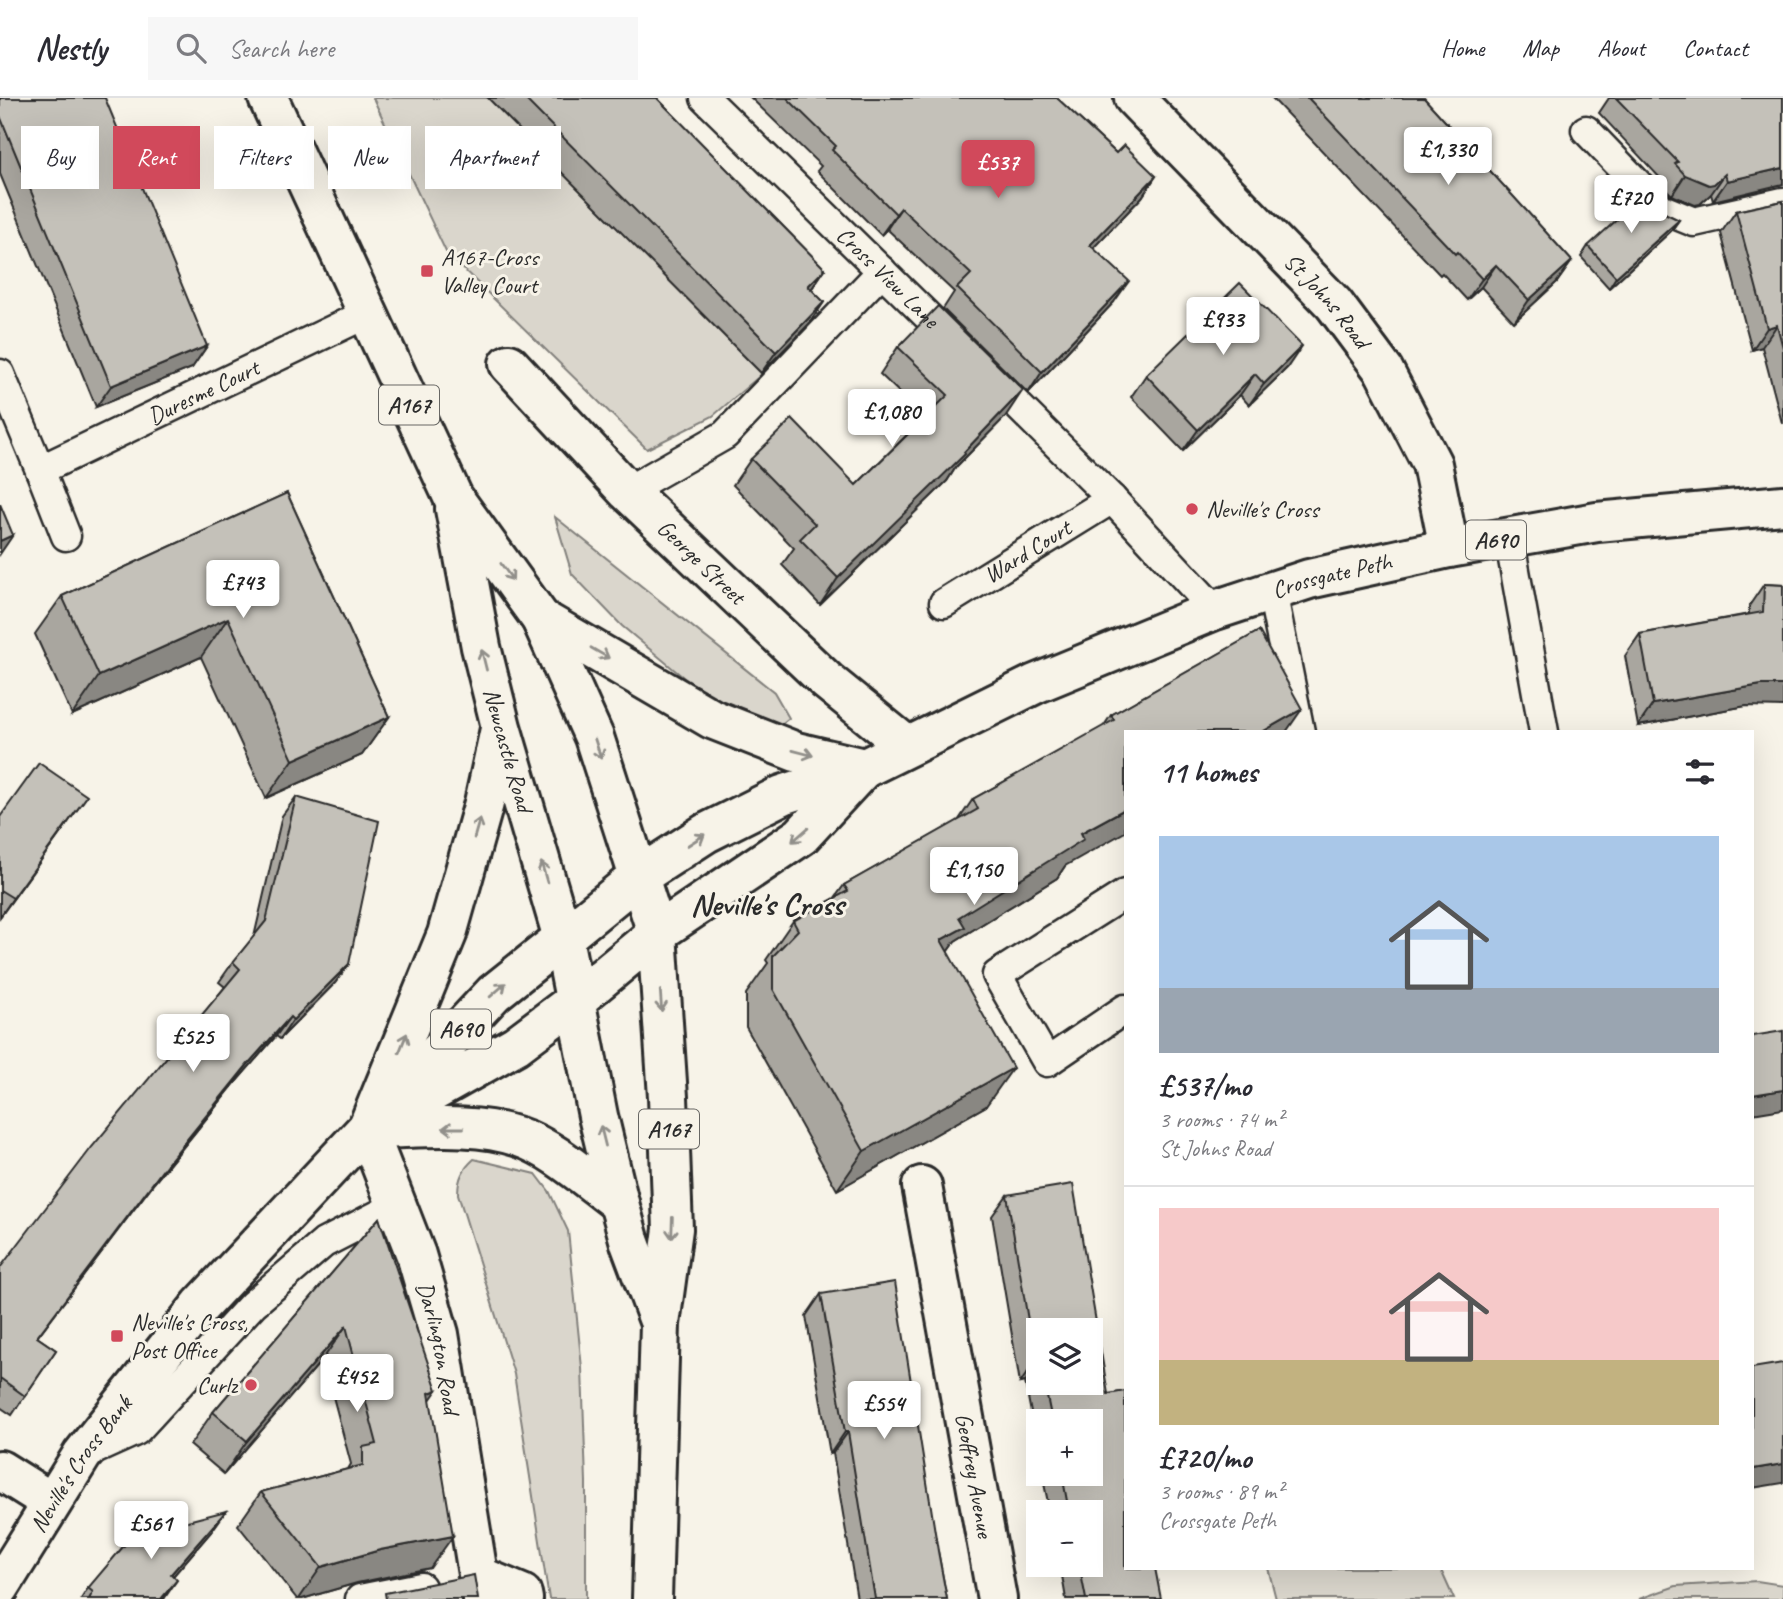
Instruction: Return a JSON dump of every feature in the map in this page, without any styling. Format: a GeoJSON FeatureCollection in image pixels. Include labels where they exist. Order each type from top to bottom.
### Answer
{"type":"FeatureCollection","features":[{"type":"Feature","properties":{"kind":"main road","name":"Newcastle Road"},"geometry":{"type":"LineString","coordinates":[[268,98],[453,497],[541,619],[594,737],[657,933]]}},
{"type":"Feature","properties":{"kind":"main road","name":"St Johns Road"},"geometry":{"type":"LineString","coordinates":[[1134,98],[1335,304],[1384,371],[1432,464],[1449,548]]}},
{"type":"Feature","properties":{"kind":"main road","name":"George Street"},"geometry":{"type":"LineString","coordinates":[[509,364],[627,491],[827,681],[907,746]]}},
{"type":"Feature","properties":{"kind":"main road","name":"Newcastle Road"},"geometry":{"type":"LineString","coordinates":[[453,497],[481,647],[501,727],[563,938],[576,1000]]}},
{"type":"Feature","properties":{"kind":"main road","name":"Crossgate Peth"},"geometry":{"type":"LineString","coordinates":[[907,746],[1035,684],[1215,610],[1308,579],[1449,548],[1609,520],[1783,505]]}},
{"type":"Feature","properties":{"kind":"main road"},"geometry":{"type":"LineString","coordinates":[[541,619],[712,719],[796,752],[865,768]]}},
{"type":"Feature","properties":{"kind":"main road"},"geometry":{"type":"LineString","coordinates":[[501,727],[484,803],[447,934],[368,1129],[481,1128],[520,1137],[546,1150],[619,1203]]}},
{"type":"Feature","properties":{"kind":"main road","name":"A690"},"geometry":{"type":"LineString","coordinates":[[563,938],[638,877],[706,833],[782,795],[865,768],[907,746]]}},
{"type":"Feature","properties":{"kind":"main road","name":"A690"},"geometry":{"type":"LineString","coordinates":[[576,1000],[657,933],[801,836],[865,768]]}},
{"type":"Feature","properties":{"kind":"main road","name":"A167"},"geometry":{"type":"LineString","coordinates":[[652,1599],[660,1324],[673,1229],[668,1097],[657,933]]}},
{"type":"Feature","properties":{"kind":"main road","name":"Neville's Cross Bank"},"geometry":{"type":"LineString","coordinates":[[0,1587],[82,1455],[201,1305],[494,993],[563,938]]}},
{"type":"Feature","properties":{"kind":"main road","name":"Neville's Cross Bank"},"geometry":{"type":"LineString","coordinates":[[368,1129],[516,1045],[576,1000]]}},
{"type":"Feature","properties":{"kind":"main road","name":"A167"},"geometry":{"type":"LineString","coordinates":[[576,1000],[598,1116],[629,1243],[660,1324]]}},
{"type":"Feature","properties":{"kind":"main road","name":"Darlington Road"},"geometry":{"type":"LineString","coordinates":[[368,1129],[398,1205],[439,1334],[480,1588]]}},
{"type":"Feature","properties":{"kind":"main road","name":"Geoffrey Avenue"},"geometry":{"type":"LineString","coordinates":[[922,1186],[997,1599]]}},
{"type":"Feature","properties":{"kind":"main road"},"geometry":{"type":"LineString","coordinates":[[0,1470],[51,1502]]}},
{"type":"Feature","properties":{"kind":"main road"},"geometry":{"type":"LineString","coordinates":[[480,1588],[522,1594],[523,1599]]}},
{"type":"Feature","properties":{"kind":"lane","name":"Cross View Lane"},"geometry":{"type":"LineString","coordinates":[[705,98],[1112,499],[1215,610]]}},
{"type":"Feature","properties":{"kind":"lane"},"geometry":{"type":"LineString","coordinates":[[1586,130],[1662,209],[1694,222],[1783,202]]}},
{"type":"Feature","properties":{"kind":"lane"},"geometry":{"type":"LineString","coordinates":[[627,491],[725,435],[882,271]]}},
{"type":"Feature","properties":{"kind":"lane","name":"Duresme Court"},"geometry":{"type":"LineString","coordinates":[[40,470],[366,314]]}},
{"type":"Feature","properties":{"kind":"lane"},"geometry":{"type":"LineString","coordinates":[[0,374],[66,536]]}},
{"type":"Feature","properties":{"kind":"lane","name":"Ward Court"},"geometry":{"type":"LineString","coordinates":[[944,603],[1112,499]]}},
{"type":"Feature","properties":{"kind":"lane"},"geometry":{"type":"LineString","coordinates":[[1509,537],[1544,730]]}},
{"type":"Feature","properties":{"kind":"lane"},"geometry":{"type":"LineString","coordinates":[[1272,591],[1300,730]]}},
{"type":"Feature","properties":{"kind":"lane"},"geometry":{"type":"LineString","coordinates":[[1124,895],[997,975],[1047,1062],[1124,1010]]}},
{"type":"Feature","properties":{"kind":"lane"},"geometry":{"type":"LineString","coordinates":[[82,1455],[136,1432],[253,1304],[324,1243],[398,1205]]}},
{"type":"Feature","properties":{"kind":"lane"},"geometry":{"type":"LineString","coordinates":[[360,1599],[480,1588]]}},
{"type":"Feature","properties":{"kind":"shaded area"},"geometry":{"type":"Polygon","coordinates":[[[373,98],[488,98],[516,126],[425,126],[425,189],[561,189],[561,172],[762,374],[713,416],[647,449],[446,252],[411,178],[411,126],[386,126],[373,98]]]}},
{"type":"Feature","properties":{"kind":"shaded area"},"geometry":{"type":"Polygon","coordinates":[[[555,517],[774,692],[789,718],[775,729],[701,692],[622,626],[572,574],[555,517]]]}},
{"type":"Feature","properties":{"kind":"shaded area"},"geometry":{"type":"Polygon","coordinates":[[[474,1159],[536,1174],[549,1191],[568,1231],[582,1368],[586,1599],[549,1599],[514,1374],[458,1194],[462,1174],[474,1159]]]}},
{"type":"Feature","properties":{"kind":"shaded area"},"geometry":{"type":"Polygon","coordinates":[[[1269,1570],[1441,1570],[1454,1599],[1276,1599],[1269,1570]]]}},
{"type":"Feature","properties":{"kind":"shaded area"},"geometry":{"type":"Polygon","coordinates":[[[1757,1581],[1783,1585],[1783,1599],[1639,1599],[1676,1586],[1757,1581]]]}},
{"type":"Feature","properties":{"kind":"building"},"geometry":{"type":"Polygon","coordinates":[[[0,98],[105,98],[117,126],[113,126],[113,189],[142,189],[207,346],[111,386],[30,189],[99,189],[99,126],[21,126],[21,167],[0,116],[0,98]]]}},
{"type":"Feature","properties":{"kind":"building"},"geometry":{"type":"Polygon","coordinates":[[[524,98],[657,98],[825,269],[808,286],[824,302],[776,352],[561,135],[561,126],[552,126],[524,98]]]}},
{"type":"Feature","properties":{"kind":"building"},"geometry":{"type":"Polygon","coordinates":[[[787,98],[1057,98],[1116,153],[1124,145],[1156,176],[1090,245],[1129,281],[1042,372],[957,288],[971,274],[901,208],[896,214],[832,150],[836,146],[787,98]]]}},
{"type":"Feature","properties":{"kind":"building"},"geometry":{"type":"Polygon","coordinates":[[[1308,98],[1424,98],[1572,261],[1529,300],[1496,265],[1482,279],[1457,252],[1455,254],[1308,98]]]}},
{"type":"Feature","properties":{"kind":"building"},"geometry":{"type":"Polygon","coordinates":[[[1616,98],[1783,98],[1783,168],[1727,181],[1725,174],[1709,185],[1685,175],[1675,164],[1678,162],[1616,98]]]}},
{"type":"Feature","properties":{"kind":"building"},"geometry":{"type":"Polygon","coordinates":[[[1644,195],[1658,210],[1679,220],[1616,277],[1588,246],[1644,195]]]}},
{"type":"Feature","properties":{"kind":"building"},"geometry":{"type":"Polygon","coordinates":[[[1783,201],[1783,348],[1777,325],[1767,328],[1736,211],[1783,201]]]}},
{"type":"Feature","properties":{"kind":"building"},"geometry":{"type":"Polygon","coordinates":[[[1240,283],[1302,346],[1264,384],[1255,374],[1198,430],[1146,375],[1240,283]]]}},
{"type":"Feature","properties":{"kind":"building"},"geometry":{"type":"Polygon","coordinates":[[[938,306],[1023,390],[965,454],[838,578],[800,539],[815,524],[751,459],[792,419],[856,485],[948,395],[898,347],[938,306]]]}},
{"type":"Feature","properties":{"kind":"building"},"geometry":{"type":"Polygon","coordinates":[[[287,493],[389,717],[293,760],[228,618],[99,676],[62,596],[287,493]]]}},
{"type":"Feature","properties":{"kind":"building"},"geometry":{"type":"Polygon","coordinates":[[[0,504],[13,535],[0,541],[0,504]]]}},
{"type":"Feature","properties":{"kind":"building"},"geometry":{"type":"Polygon","coordinates":[[[1764,584],[1783,585],[1783,685],[1761,685],[1653,704],[1640,634],[1763,612],[1764,584]]]}},
{"type":"Feature","properties":{"kind":"building"},"geometry":{"type":"Polygon","coordinates":[[[1259,631],[1302,709],[1265,730],[1124,730],[1124,810],[1081,833],[1084,839],[959,917],[965,927],[941,940],[1013,1068],[864,1151],[773,989],[773,956],[798,930],[793,921],[848,891],[844,885],[978,809],[973,799],[1114,720],[1111,715],[1259,631]]]}},
{"type":"Feature","properties":{"kind":"building"},"geometry":{"type":"Polygon","coordinates":[[[39,763],[87,796],[13,898],[0,890],[0,817],[39,763]]]}},
{"type":"Feature","properties":{"kind":"building"},"geometry":{"type":"Polygon","coordinates":[[[296,797],[379,821],[349,964],[293,1020],[290,1017],[248,1064],[167,1164],[37,1337],[56,1350],[25,1396],[0,1378],[0,1268],[92,1147],[240,969],[233,962],[266,921],[296,797]]]}},
{"type":"Feature","properties":{"kind":"building"},"geometry":{"type":"Polygon","coordinates":[[[1783,1031],[1783,1090],[1754,1095],[1754,1036],[1783,1031]]]}},
{"type":"Feature","properties":{"kind":"building"},"geometry":{"type":"Polygon","coordinates":[[[1073,1184],[1095,1318],[1028,1318],[1007,1195],[1073,1184]]]}},
{"type":"Feature","properties":{"kind":"building"},"geometry":{"type":"Polygon","coordinates":[[[379,1218],[437,1390],[429,1393],[453,1536],[380,1550],[321,1567],[261,1492],[363,1465],[363,1447],[377,1444],[346,1326],[247,1441],[213,1412],[379,1218]]]}},
{"type":"Feature","properties":{"kind":"building"},"geometry":{"type":"Polygon","coordinates":[[[895,1282],[947,1599],[875,1599],[848,1432],[845,1432],[821,1294],[895,1282]]]}},
{"type":"Feature","properties":{"kind":"building"},"geometry":{"type":"Polygon","coordinates":[[[1783,1363],[1783,1464],[1754,1469],[1754,1368],[1783,1363]]]}},
{"type":"Feature","properties":{"kind":"building"},"geometry":{"type":"Polygon","coordinates":[[[1103,1364],[1108,1394],[1124,1391],[1124,1570],[1155,1570],[1161,1599],[1086,1599],[1082,1577],[1103,1577],[1103,1500],[1067,1500],[1064,1486],[1103,1486],[1103,1409],[1050,1409],[1047,1395],[1103,1395],[1103,1364]]]}},
{"type":"Feature","properties":{"kind":"building"},"geometry":{"type":"Polygon","coordinates":[[[226,1511],[171,1574],[177,1580],[161,1599],[89,1599],[93,1592],[88,1588],[133,1535],[226,1511]]]}},
{"type":"Feature","properties":{"kind":"building"},"geometry":{"type":"Polygon","coordinates":[[[474,1575],[478,1599],[386,1599],[385,1593],[474,1575]]]}},
{"type":"Feature","properties":{"kind":"place","name":"A167-Cross Valley Court"},"geometry":{"type":"Point","coordinates":[427,271]}},
{"type":"Feature","properties":{"kind":"place","name":"Neville's Cross"},"geometry":{"type":"Point","coordinates":[1192,509]}},
{"type":"Feature","properties":{"kind":"place","name":"Neville's Cross, Post Office"},"geometry":{"type":"Point","coordinates":[117,1336]}},
{"type":"Feature","properties":{"kind":"place","name":"Curlz"},"geometry":{"type":"Point","coordinates":[251,1385]}},
{"type":"Feature","properties":{"kind":"district","name":"Neville's Cross"},"geometry":{"type":"Point","coordinates":[767,904]}}]}
